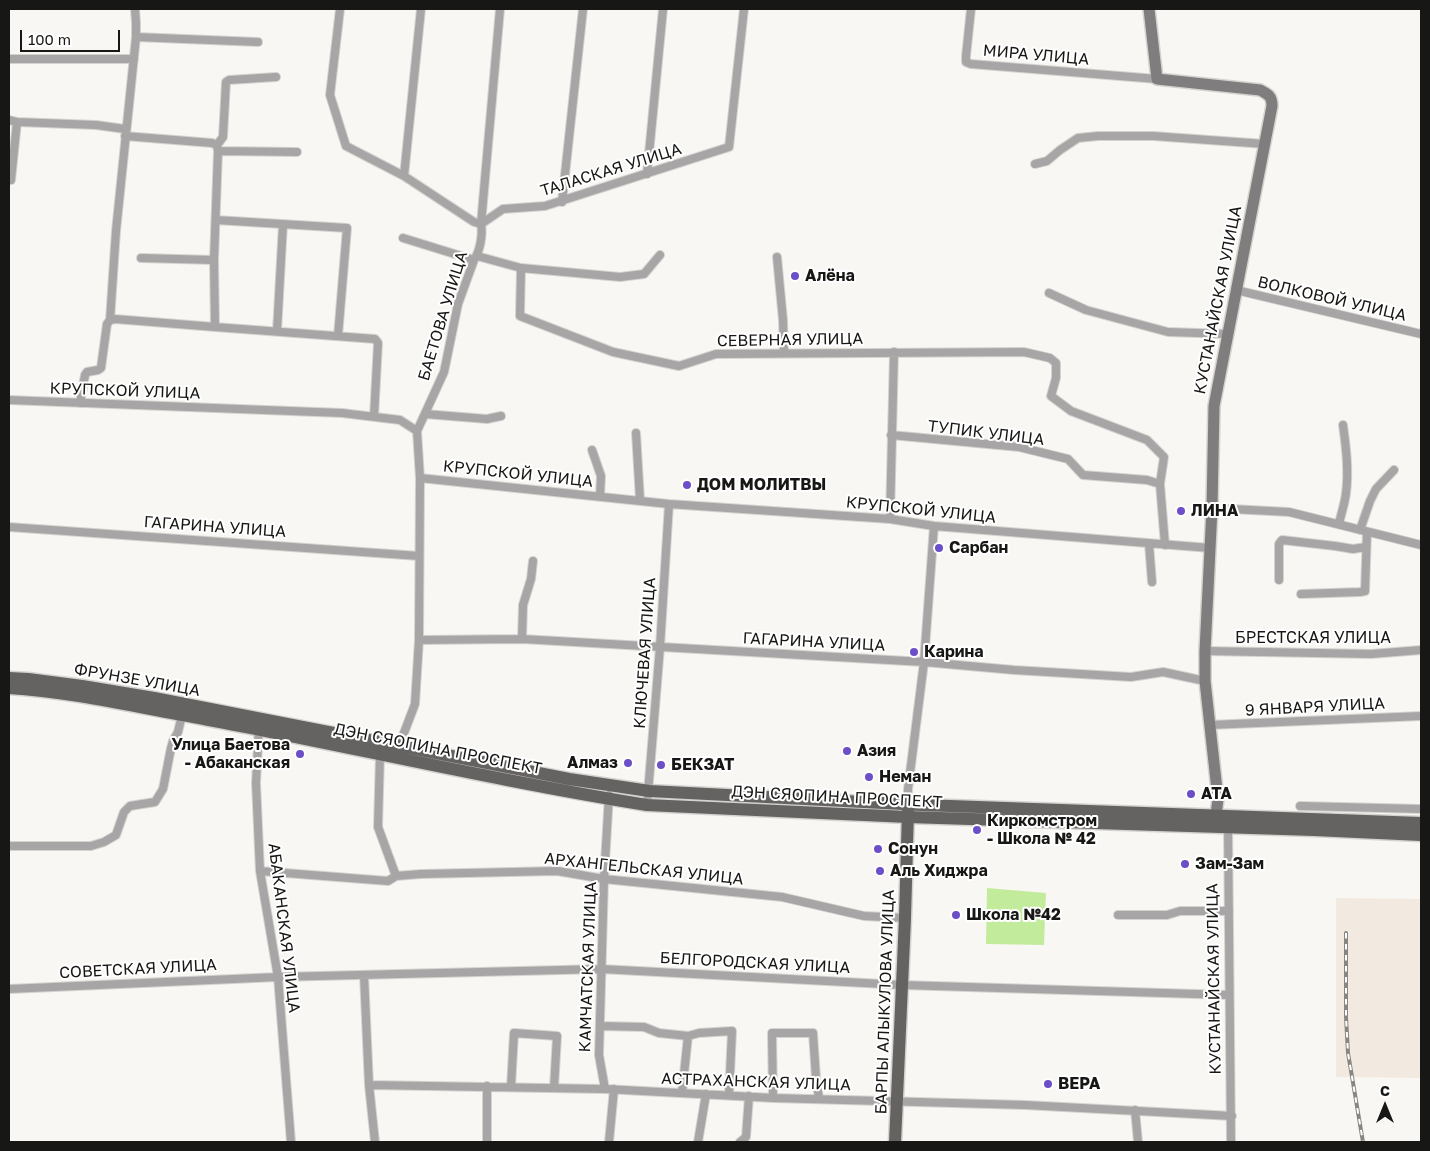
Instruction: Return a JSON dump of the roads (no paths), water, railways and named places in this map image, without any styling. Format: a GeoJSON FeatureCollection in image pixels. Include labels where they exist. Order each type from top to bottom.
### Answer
{"type":"FeatureCollection","features":[{"type":"Feature","properties":{"kind":"main road","name":"ФРУНЗЕ УЛИЦА"},"geometry":{"type":"LineString","coordinates":[[9,678],[82,686],[154,698],[259,724]]}},
{"type":"Feature","properties":{"kind":"main road","name":"ФРУНЗЕ УЛИЦА"},"geometry":{"type":"LineString","coordinates":[[9,688],[83,697],[182,715],[259,724]]}},
{"type":"Feature","properties":{"kind":"main road","name":"ДЭН СЯОПИНА ПРОСПЕКТ"},"geometry":{"type":"LineString","coordinates":[[259,724],[398,746],[570,779],[647,805],[908,810],[1222,821],[1421,823]]}},
{"type":"Feature","properties":{"kind":"main road","name":"ДЭН СЯОПИНА ПРОСПЕКТ"},"geometry":{"type":"LineString","coordinates":[[259,724],[380,755],[610,792],[649,791],[908,810]]}},
{"type":"Feature","properties":{"kind":"main road","name":"БАРПЫ АЛЫКУЛОВА УЛИЦА"},"geometry":{"type":"LineString","coordinates":[[895,1142],[908,810]]}},
{"type":"Feature","properties":{"kind":"main road","name":"ДЭН СЯОПИНА ПРОСПЕКТ"},"geometry":{"type":"LineString","coordinates":[[1222,821],[1421,835]]}},
{"type":"Feature","properties":{"kind":"street"},"geometry":{"type":"LineString","coordinates":[[80,403],[85,375],[87,372],[101,368],[107,324],[110,320],[125,133],[136,37],[135,9]]}},
{"type":"Feature","properties":{"kind":"street"},"geometry":{"type":"LineString","coordinates":[[340,9],[330,95],[346,146],[404,176],[474,222],[481,224]]}},
{"type":"Feature","properties":{"kind":"street"},"geometry":{"type":"LineString","coordinates":[[404,176],[421,9]]}},
{"type":"Feature","properties":{"kind":"street","name":"БАЕТОВА УЛИЦА"},"geometry":{"type":"LineString","coordinates":[[398,746],[415,704],[419,640],[420,478],[417,431],[444,372],[458,304],[475,258],[482,232],[481,224],[500,9]]}},
{"type":"Feature","properties":{"kind":"street"},"geometry":{"type":"LineString","coordinates":[[562,202],[583,9]]}},
{"type":"Feature","properties":{"kind":"street"},"geometry":{"type":"LineString","coordinates":[[647,174],[663,9]]}},
{"type":"Feature","properties":{"kind":"street","name":"ТАЛАСКАЯ УЛИЦА"},"geometry":{"type":"LineString","coordinates":[[481,224],[503,209],[545,206],[562,202],[728,147],[744,9]]}},
{"type":"Feature","properties":{"kind":"street","name":"МИРА УЛИЦА"},"geometry":{"type":"LineString","coordinates":[[971,9],[966,56],[966,62],[971,64],[1157,80]]}},
{"type":"Feature","properties":{"kind":"street"},"geometry":{"type":"LineString","coordinates":[[1150,9],[1157,80]]}},
{"type":"Feature","properties":{"kind":"street"},"geometry":{"type":"LineString","coordinates":[[136,37],[258,42]]}},
{"type":"Feature","properties":{"kind":"street"},"geometry":{"type":"LineString","coordinates":[[9,59],[134,59]]}},
{"type":"Feature","properties":{"kind":"street"},"geometry":{"type":"LineString","coordinates":[[215,326],[214,260],[217,148],[223,137],[226,82],[228,80],[276,77]]}},
{"type":"Feature","properties":{"kind":"street","name":"КУСТАНАЙСКАЯ УЛИЦА"},"geometry":{"type":"LineString","coordinates":[[1157,80],[1260,90],[1268,93],[1272,100],[1214,406],[1205,682],[1222,821],[1229,911],[1231,1142]]}},
{"type":"Feature","properties":{"kind":"street"},"geometry":{"type":"LineString","coordinates":[[11,180],[13,121],[96,124],[125,133],[212,142],[217,148],[297,152]]}},
{"type":"Feature","properties":{"kind":"street"},"geometry":{"type":"LineString","coordinates":[[1035,164],[1047,161],[1078,138],[1098,136],[1153,136],[1265,144]]}},
{"type":"Feature","properties":{"kind":"street"},"geometry":{"type":"LineString","coordinates":[[216,220],[346,228],[338,336]]}},
{"type":"Feature","properties":{"kind":"street"},"geometry":{"type":"LineString","coordinates":[[277,331],[284,224]]}},
{"type":"Feature","properties":{"kind":"street"},"geometry":{"type":"LineString","coordinates":[[402,238],[475,258],[521,268],[620,277],[644,274],[660,255]]}},
{"type":"Feature","properties":{"kind":"street"},"geometry":{"type":"LineString","coordinates":[[777,257],[784,353]]}},
{"type":"Feature","properties":{"kind":"street"},"geometry":{"type":"LineString","coordinates":[[141,258],[214,260]]}},
{"type":"Feature","properties":{"kind":"street","name":"СЕВЕРНАЯ УЛИЦА"},"geometry":{"type":"LineString","coordinates":[[521,268],[520,316],[613,352],[679,366],[716,354],[1024,352],[1050,358],[1056,362],[1056,378],[1052,396],[1071,411],[1147,440],[1164,457],[1160,484]]}},
{"type":"Feature","properties":{"kind":"street","name":"ВОЛКОВОЙ УЛИЦА"},"geometry":{"type":"LineString","coordinates":[[1236,290],[1421,334]]}},
{"type":"Feature","properties":{"kind":"street"},"geometry":{"type":"LineString","coordinates":[[1049,293],[1086,310],[1168,332],[1228,334]]}},
{"type":"Feature","properties":{"kind":"street"},"geometry":{"type":"LineString","coordinates":[[110,320],[215,326],[375,339],[378,343],[374,417]]}},
{"type":"Feature","properties":{"kind":"street"},"geometry":{"type":"LineString","coordinates":[[890,519],[894,352]]}},
{"type":"Feature","properties":{"kind":"street","name":"КРУПСКОЙ УЛИЦА"},"geometry":{"type":"LineString","coordinates":[[9,400],[342,413],[400,420],[417,431]]}},
{"type":"Feature","properties":{"kind":"street"},"geometry":{"type":"LineString","coordinates":[[425,414],[487,419],[501,416]]}},
{"type":"Feature","properties":{"kind":"street"},"geometry":{"type":"LineString","coordinates":[[1339,524],[1346,493],[1345,439],[1342,425]]}},
{"type":"Feature","properties":{"kind":"street"},"geometry":{"type":"LineString","coordinates":[[636,433],[640,500]]}},
{"type":"Feature","properties":{"kind":"street","name":"ТУПИК УЛИЦА"},"geometry":{"type":"LineString","coordinates":[[891,435],[1019,448],[1068,459],[1083,475],[1147,480],[1160,484]]}},
{"type":"Feature","properties":{"kind":"street"},"geometry":{"type":"LineString","coordinates":[[592,450],[601,476],[600,496]]}},
{"type":"Feature","properties":{"kind":"street"},"geometry":{"type":"LineString","coordinates":[[1301,594],[1360,592],[1364,590],[1366,547],[1364,531],[1370,501],[1376,489],[1394,470]]}},
{"type":"Feature","properties":{"kind":"street","name":"КРУПСКОЙ УЛИЦА"},"geometry":{"type":"LineString","coordinates":[[420,478],[669,504],[890,519],[934,526],[1210,548]]}},
{"type":"Feature","properties":{"kind":"street"},"geometry":{"type":"LineString","coordinates":[[1160,484],[1165,545]]}},
{"type":"Feature","properties":{"kind":"street","name":"КЛЮЧЕВАЯ УЛИЦА"},"geometry":{"type":"LineString","coordinates":[[647,805],[669,504]]}},
{"type":"Feature","properties":{"kind":"street"},"geometry":{"type":"LineString","coordinates":[[1212,508],[1289,512],[1421,545]]}},
{"type":"Feature","properties":{"kind":"street"},"geometry":{"type":"LineString","coordinates":[[908,810],[908,789],[924,662],[934,526]]}},
{"type":"Feature","properties":{"kind":"street","name":"ГАГАРИНА УЛИЦА"},"geometry":{"type":"LineString","coordinates":[[9,527],[419,556]]}},
{"type":"Feature","properties":{"kind":"street"},"geometry":{"type":"LineString","coordinates":[[1279,580],[1279,544],[1282,540],[1353,549],[1366,547]]}},
{"type":"Feature","properties":{"kind":"street"},"geometry":{"type":"LineString","coordinates":[[1149,544],[1152,582]]}},
{"type":"Feature","properties":{"kind":"street"},"geometry":{"type":"LineString","coordinates":[[522,639],[523,605],[531,579],[533,561]]}},
{"type":"Feature","properties":{"kind":"street","name":"ГАГАРИНА УЛИЦА"},"geometry":{"type":"LineString","coordinates":[[419,640],[522,639],[924,662],[1131,677],[1163,672],[1205,682]]}},
{"type":"Feature","properties":{"kind":"street","name":"БРЕСТСКАЯ УЛИЦА"},"geometry":{"type":"LineString","coordinates":[[1205,651],[1371,654],[1421,650]]}},
{"type":"Feature","properties":{"kind":"street"},"geometry":{"type":"LineString","coordinates":[[9,846],[91,846],[104,842],[116,835],[124,812],[130,806],[156,802],[163,789],[173,740],[178,732],[182,715]]}},
{"type":"Feature","properties":{"kind":"street","name":"9 ЯНВАРЯ УЛИЦА"},"geometry":{"type":"LineString","coordinates":[[1210,725],[1421,716]]}},
{"type":"Feature","properties":{"kind":"street","name":"АБАКАНСКАЯ УЛИЦА"},"geometry":{"type":"LineString","coordinates":[[259,724],[256,784],[260,871],[278,976],[291,1142]]}},
{"type":"Feature","properties":{"kind":"street"},"geometry":{"type":"LineString","coordinates":[[380,755],[378,828],[396,876]]}},
{"type":"Feature","properties":{"kind":"street","name":"КАМЧАТСКАЯ УЛИЦА"},"geometry":{"type":"LineString","coordinates":[[605,1089],[599,1055],[604,879],[610,792]]}},
{"type":"Feature","properties":{"kind":"street"},"geometry":{"type":"LineString","coordinates":[[1300,806],[1421,809]]}},
{"type":"Feature","properties":{"kind":"street","name":"АРХАНГЕЛЬСКАЯ УЛИЦА"},"geometry":{"type":"LineString","coordinates":[[260,871],[388,882],[396,876],[421,874],[557,870],[604,879],[782,896],[864,916],[905,918]]}},
{"type":"Feature","properties":{"kind":"street"},"geometry":{"type":"LineString","coordinates":[[1118,915],[1167,915],[1180,911],[1229,911]]}},
{"type":"Feature","properties":{"kind":"street","name":"БЕЛГОРОДСКАЯ УЛИЦА"},"geometry":{"type":"LineString","coordinates":[[278,976],[601,969],[902,985],[1230,995]]}},
{"type":"Feature","properties":{"kind":"street"},"geometry":{"type":"LineString","coordinates":[[364,974],[369,1084],[375,1142]]}},
{"type":"Feature","properties":{"kind":"street","name":"СОВЕТСКАЯ УЛИЦА"},"geometry":{"type":"LineString","coordinates":[[9,989],[278,976]]}},
{"type":"Feature","properties":{"kind":"street"},"geometry":{"type":"LineString","coordinates":[[600,1026],[644,1027],[659,1033],[688,1036],[699,1033],[732,1032],[729,1095]]}},
{"type":"Feature","properties":{"kind":"street"},"geometry":{"type":"LineString","coordinates":[[511,1087],[514,1032],[557,1036],[554,1088]]}},
{"type":"Feature","properties":{"kind":"street"},"geometry":{"type":"LineString","coordinates":[[773,1098],[772,1033],[813,1033],[819,1098]]}},
{"type":"Feature","properties":{"kind":"street"},"geometry":{"type":"LineString","coordinates":[[682,1093],[688,1036]]}},
{"type":"Feature","properties":{"kind":"street","name":"АСТРАХАНСКАЯ УЛИЦА"},"geometry":{"type":"LineString","coordinates":[[369,1084],[614,1089],[773,1098],[819,1098],[1135,1110],[1232,1116]]}},
{"type":"Feature","properties":{"kind":"street"},"geometry":{"type":"LineString","coordinates":[[487,1086],[487,1142]]}},
{"type":"Feature","properties":{"kind":"street"},"geometry":{"type":"LineString","coordinates":[[609,1142],[614,1089]]}},
{"type":"Feature","properties":{"kind":"street"},"geometry":{"type":"LineString","coordinates":[[698,1142],[706,1094]]}},
{"type":"Feature","properties":{"kind":"street"},"geometry":{"type":"LineString","coordinates":[[740,1142],[746,1137],[749,1096]]}},
{"type":"Feature","properties":{"kind":"street"},"geometry":{"type":"LineString","coordinates":[[1135,1110],[1138,1142]]}},
{"type":"Feature","properties":{"kind":"railway"},"geometry":{"type":"LineString","coordinates":[[1346,933],[1348,1053],[1363,1142]]}},
{"type":"Feature","properties":{"kind":"place","name":"Алёна"},"geometry":{"type":"Point","coordinates":[795,276]}},
{"type":"Feature","properties":{"kind":"place","name":"ДОМ МОЛИТВЫ"},"geometry":{"type":"Point","coordinates":[687,485]}},
{"type":"Feature","properties":{"kind":"place","name":"ЛИНА"},"geometry":{"type":"Point","coordinates":[1181,511]}},
{"type":"Feature","properties":{"kind":"place","name":"Сарбан"},"geometry":{"type":"Point","coordinates":[939,548]}},
{"type":"Feature","properties":{"kind":"place","name":"Карина"},"geometry":{"type":"Point","coordinates":[914,652]}},
{"type":"Feature","properties":{"kind":"place","name":"Азия"},"geometry":{"type":"Point","coordinates":[847,751]}},
{"type":"Feature","properties":{"kind":"place","name":"Улица Баетова - Абаканская"},"geometry":{"type":"Point","coordinates":[300,754]}},
{"type":"Feature","properties":{"kind":"place","name":"Алмаз"},"geometry":{"type":"Point","coordinates":[628,763]}},
{"type":"Feature","properties":{"kind":"place","name":"БЕКЗАТ"},"geometry":{"type":"Point","coordinates":[661,765]}},
{"type":"Feature","properties":{"kind":"place","name":"Неман"},"geometry":{"type":"Point","coordinates":[869,777]}},
{"type":"Feature","properties":{"kind":"place","name":"АТА"},"geometry":{"type":"Point","coordinates":[1191,794]}},
{"type":"Feature","properties":{"kind":"place","name":"Киркомстром - Школа № 42"},"geometry":{"type":"Point","coordinates":[977,830]}},
{"type":"Feature","properties":{"kind":"place","name":"Сонун"},"geometry":{"type":"Point","coordinates":[878,849]}},
{"type":"Feature","properties":{"kind":"place","name":"Зам-Зам"},"geometry":{"type":"Point","coordinates":[1185,864]}},
{"type":"Feature","properties":{"kind":"place","name":"Аль Хиджра"},"geometry":{"type":"Point","coordinates":[880,871]}},
{"type":"Feature","properties":{"kind":"place","name":"Школа №42"},"geometry":{"type":"Point","coordinates":[956,915]}},
{"type":"Feature","properties":{"kind":"place","name":"ВЕРА"},"geometry":{"type":"Point","coordinates":[1048,1084]}}]}
